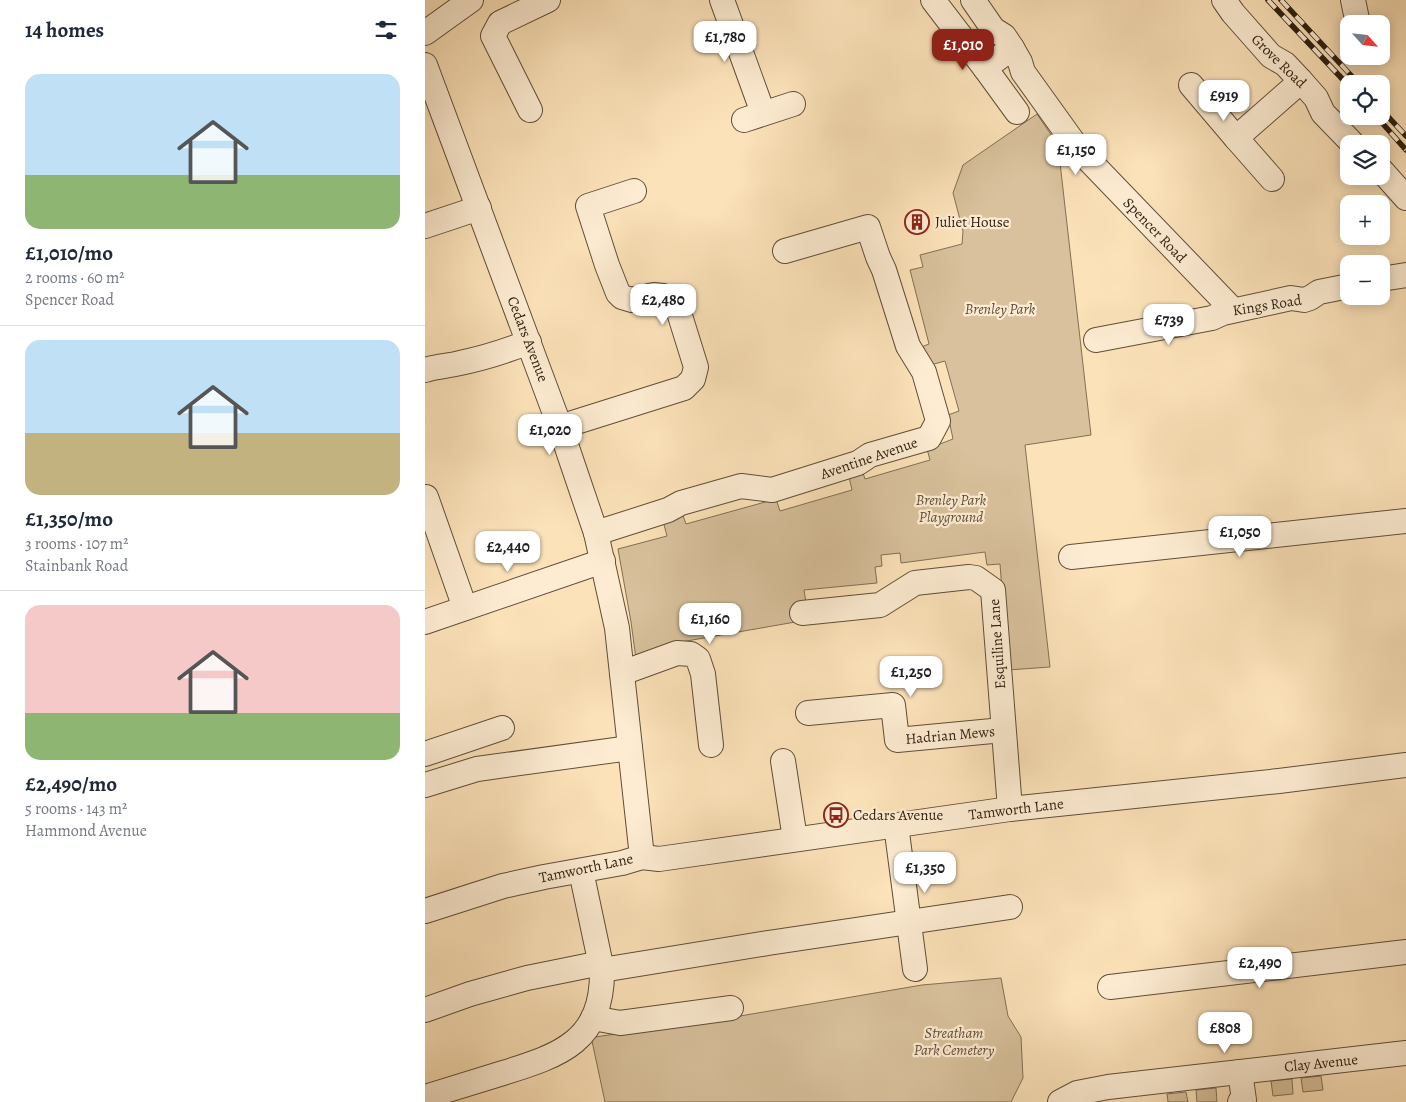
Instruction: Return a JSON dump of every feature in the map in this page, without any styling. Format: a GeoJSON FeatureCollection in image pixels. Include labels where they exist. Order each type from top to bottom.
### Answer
{"type":"FeatureCollection","features":[{"type":"Feature","properties":{"kind":"street"},"geometry":{"type":"LineString","coordinates":[[425,33],[471,0]]}},
{"type":"Feature","properties":{"kind":"street"},"geometry":{"type":"LineString","coordinates":[[530,110],[493,36],[500,23],[548,0]]}},
{"type":"Feature","properties":{"kind":"street"},"geometry":{"type":"LineString","coordinates":[[723,0],[753,117],[793,104]]}},
{"type":"Feature","properties":{"kind":"street"},"geometry":{"type":"LineString","coordinates":[[933,0],[1017,112]]}},
{"type":"Feature","properties":{"kind":"street","name":"Spencer Road"},"geometry":{"type":"LineString","coordinates":[[973,0],[993,29],[1004,36],[1020,62],[1023,72],[1079,150],[1233,310]]}},
{"type":"Feature","properties":{"kind":"street","name":"Grove Road"},"geometry":{"type":"LineString","coordinates":[[1224,0],[1271,56],[1285,64],[1301,81],[1316,98],[1323,114],[1344,135]]}},
{"type":"Feature","properties":{"kind":"street"},"geometry":{"type":"LineString","coordinates":[[1353,0],[1356,15]]}},
{"type":"Feature","properties":{"kind":"street"},"geometry":{"type":"LineString","coordinates":[[985,68],[1012,48]]}},
{"type":"Feature","properties":{"kind":"street","name":"Cedars Avenue"},"geometry":{"type":"LineString","coordinates":[[425,65],[560,426],[596,533],[617,628],[642,857]]}},
{"type":"Feature","properties":{"kind":"street"},"geometry":{"type":"LineString","coordinates":[[1237,138],[1301,81]]}},
{"type":"Feature","properties":{"kind":"street"},"geometry":{"type":"LineString","coordinates":[[1191,85],[1272,179]]}},
{"type":"Feature","properties":{"kind":"street"},"geometry":{"type":"LineString","coordinates":[[1390,180],[1406,198]]}},
{"type":"Feature","properties":{"kind":"street"},"geometry":{"type":"LineString","coordinates":[[560,426],[684,388],[696,373],[695,361],[677,306],[673,301],[658,295],[632,300],[622,297],[618,293],[607,265],[588,206],[634,191]]}},
{"type":"Feature","properties":{"kind":"street"},"geometry":{"type":"LineString","coordinates":[[425,226],[479,208]]}},
{"type":"Feature","properties":{"kind":"street","name":"Aventine Avenue"},"geometry":{"type":"LineString","coordinates":[[596,533],[668,510],[681,503],[741,486],[772,490],[858,463],[870,454],[929,438],[938,421],[923,372],[908,346],[868,227],[785,251]]}},
{"type":"Feature","properties":{"kind":"street"},"geometry":{"type":"LineString","coordinates":[[1390,278],[1406,275]]}},
{"type":"Feature","properties":{"kind":"street","name":"Kings Road"},"geometry":{"type":"LineString","coordinates":[[1096,340],[1211,318],[1233,310],[1291,298],[1304,300],[1319,292],[1340,288]]}},
{"type":"Feature","properties":{"kind":"street"},"geometry":{"type":"LineString","coordinates":[[425,370],[474,360],[507,351],[529,342]]}},
{"type":"Feature","properties":{"kind":"street"},"geometry":{"type":"LineString","coordinates":[[426,496],[465,608]]}},
{"type":"Feature","properties":{"kind":"street"},"geometry":{"type":"LineString","coordinates":[[1071,557],[1406,522]]}},
{"type":"Feature","properties":{"kind":"street"},"geometry":{"type":"LineString","coordinates":[[425,622],[603,561]]}},
{"type":"Feature","properties":{"kind":"street","name":"Esquiline Lane"},"geometry":{"type":"LineString","coordinates":[[802,613],[880,605],[915,583],[969,577],[976,578],[993,590],[1010,809]]}},
{"type":"Feature","properties":{"kind":"street"},"geometry":{"type":"LineString","coordinates":[[622,673],[677,653],[686,653],[694,656],[702,669],[711,745]]}},
{"type":"Feature","properties":{"kind":"street","name":"Hadrian Mews"},"geometry":{"type":"LineString","coordinates":[[808,713],[893,705],[897,740],[1003,730]]}},
{"type":"Feature","properties":{"kind":"street"},"geometry":{"type":"LineString","coordinates":[[425,754],[503,728]]}},
{"type":"Feature","properties":{"kind":"street"},"geometry":{"type":"LineString","coordinates":[[425,785],[477,770],[630,748]]}},
{"type":"Feature","properties":{"kind":"street"},"geometry":{"type":"LineString","coordinates":[[783,761],[795,840]]}},
{"type":"Feature","properties":{"kind":"street","name":"Tamworth Lane"},"geometry":{"type":"LineString","coordinates":[[425,911],[503,886],[622,864],[642,857],[659,859],[1010,809],[1279,781],[1406,765]]}},
{"type":"Feature","properties":{"kind":"street"},"geometry":{"type":"LineString","coordinates":[[895,825],[915,969]]}},
{"type":"Feature","properties":{"kind":"street"},"geometry":{"type":"LineString","coordinates":[[425,1097],[543,1061],[573,1043],[586,1030],[593,1018],[600,998],[601,967],[581,871]]}},
{"type":"Feature","properties":{"kind":"street"},"geometry":{"type":"LineString","coordinates":[[425,1010],[470,994],[527,978],[1010,907]]}},
{"type":"Feature","properties":{"kind":"street"},"geometry":{"type":"LineString","coordinates":[[1110,987],[1406,952]]}},
{"type":"Feature","properties":{"kind":"street"},"geometry":{"type":"LineString","coordinates":[[593,1018],[620,1023],[731,1008]]}},
{"type":"Feature","properties":{"kind":"street","name":"Clay Avenue"},"geometry":{"type":"LineString","coordinates":[[1060,1102],[1077,1094],[1100,1088],[1406,1054]]}},
{"type":"Feature","properties":{"kind":"street"},"geometry":{"type":"LineString","coordinates":[[1240,1072],[1244,1101]]}},
{"type":"Feature","properties":{"kind":"green space","name":"Brenley Park"},"geometry":{"type":"Polygon","coordinates":[[[1037,114],[1058,145],[1091,435],[1025,445],[1050,667],[1008,670],[1000,564],[987,565],[985,552],[901,563],[900,553],[881,555],[882,566],[875,567],[877,583],[804,590],[806,603],[801,621],[681,642],[636,659],[618,549],[667,536],[663,521],[682,513],[686,524],[776,499],[780,511],[852,490],[849,477],[863,473],[865,479],[930,460],[927,449],[953,439],[948,415],[959,411],[945,361],[927,366],[916,349],[929,344],[910,270],[923,267],[920,255],[962,244],[963,231],[953,193],[963,165],[1037,114]]]}},
{"type":"Feature","properties":{"kind":"green space","name":"Streatham Park Cemetery"},"geometry":{"type":"Polygon","coordinates":[[[1001,978],[1008,1016],[1021,1037],[1023,1078],[1011,1102],[605,1102],[592,1041],[595,1037],[740,1016],[922,985],[1001,978]]]}},
{"type":"Feature","properties":{"kind":"green space"},"geometry":{"type":"Polygon","coordinates":[[[1321,1076],[1323,1090],[1303,1092],[1301,1078],[1321,1076]]]}},
{"type":"Feature","properties":{"kind":"green space"},"geometry":{"type":"Polygon","coordinates":[[[1292,1079],[1293,1094],[1273,1096],[1271,1081],[1292,1079]]]}},
{"type":"Feature","properties":{"kind":"green space"},"geometry":{"type":"Polygon","coordinates":[[[1216,1088],[1217,1102],[1197,1102],[1196,1090],[1216,1088]]]}},
{"type":"Feature","properties":{"kind":"green space"},"geometry":{"type":"Polygon","coordinates":[[[1186,1092],[1188,1102],[1168,1102],[1167,1094],[1186,1092]]]}},
{"type":"Feature","properties":{"kind":"railway"},"geometry":{"type":"LineString","coordinates":[[1268,0],[1340,76]]}},
{"type":"Feature","properties":{"kind":"railway"},"geometry":{"type":"LineString","coordinates":[[1281,0],[1351,75]]}},
{"type":"Feature","properties":{"kind":"railway"},"geometry":{"type":"LineString","coordinates":[[1390,119],[1406,136]]}},
{"type":"Feature","properties":{"kind":"railway"},"geometry":{"type":"LineString","coordinates":[[1384,125],[1406,150]]}},
{"type":"Feature","properties":{"kind":"place","name":"Juliet House"},"geometry":{"type":"Point","coordinates":[917,222]}},
{"type":"Feature","properties":{"kind":"place","name":"Cedars Avenue"},"geometry":{"type":"Point","coordinates":[836,815]}},
{"type":"Feature","properties":{"kind":"park label","name":"Brenley Park Playground"},"geometry":{"type":"Point","coordinates":[951,508]}}]}
